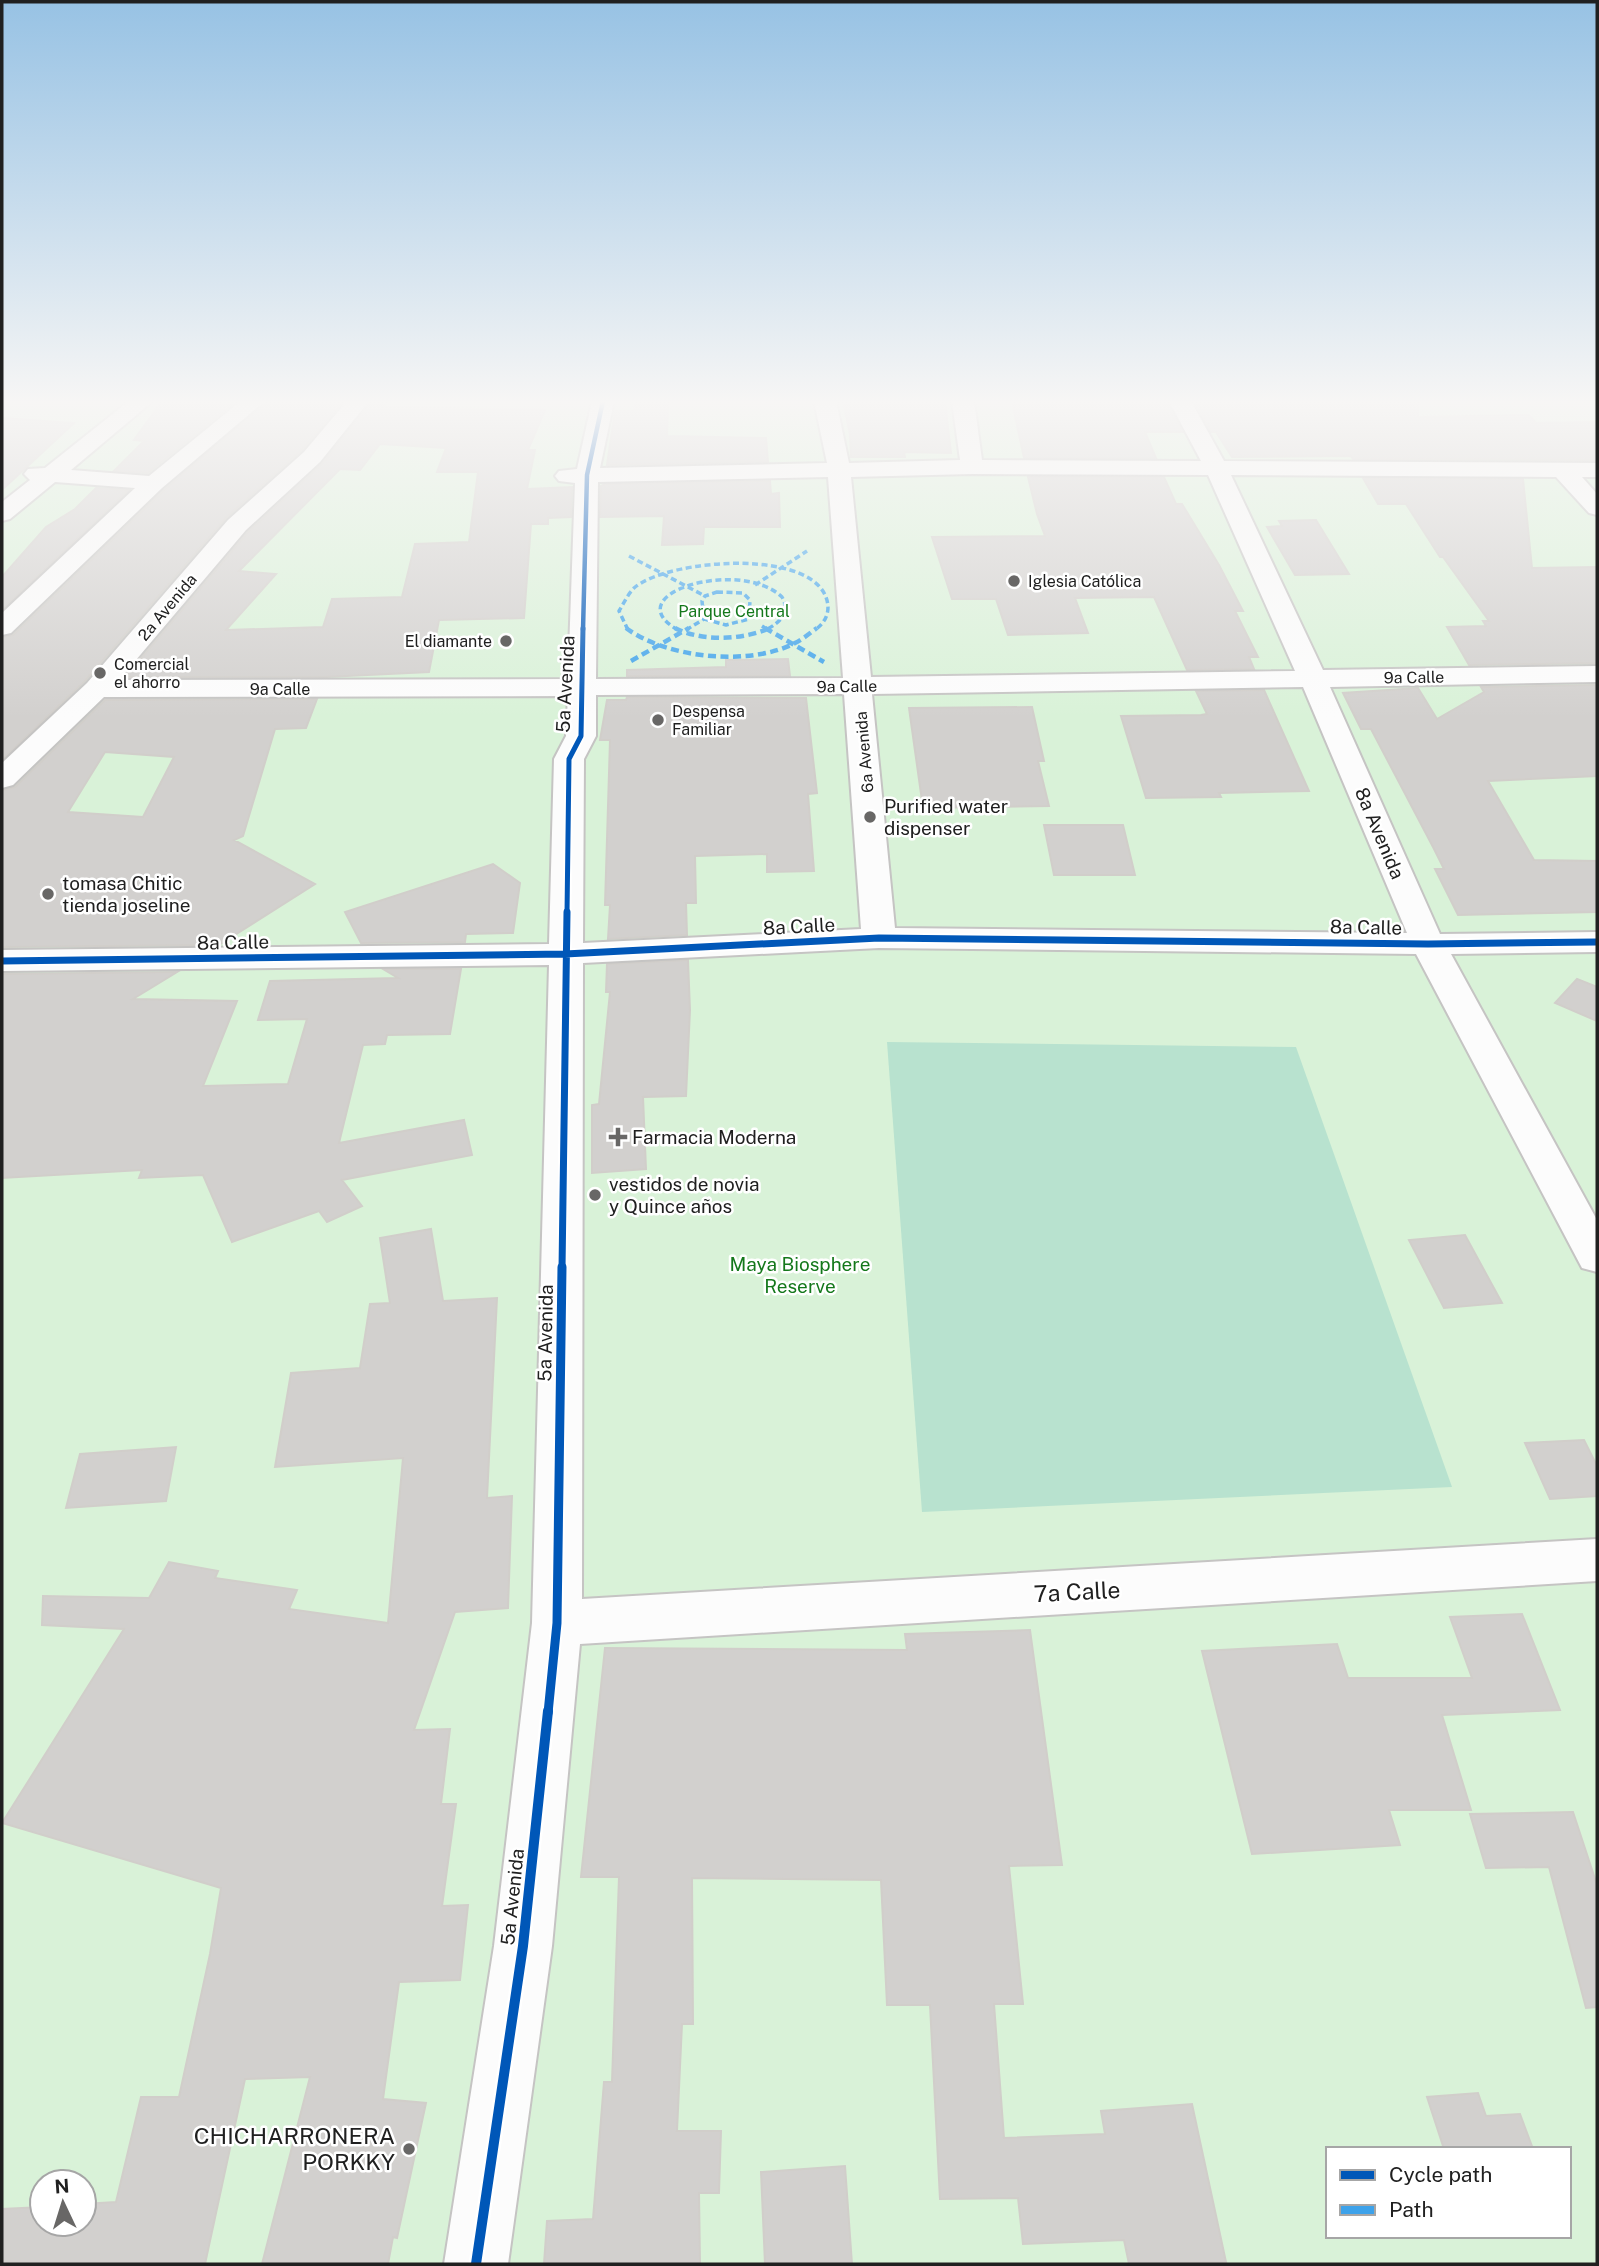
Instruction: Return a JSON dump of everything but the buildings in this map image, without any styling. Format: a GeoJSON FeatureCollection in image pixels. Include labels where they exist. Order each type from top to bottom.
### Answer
{"type":"FeatureCollection","features":[{"type":"Feature","properties":{"kind":"street"},"geometry":{"type":"LineString","coordinates":[[2,627],[130,507]]}},
{"type":"Feature","properties":{"kind":"street","name":"2a Avenida"},"geometry":{"type":"LineString","coordinates":[[2,779],[97,689],[237,525],[257,507]]}},
{"type":"Feature","properties":{"kind":"street","name":"5a Avenida"},"geometry":{"type":"LineString","coordinates":[[560,584],[572,507]]}},
{"type":"Feature","properties":{"kind":"street","name":"5a Avenida"},"geometry":{"type":"LineString","coordinates":[[476,2264],[523,1946],[557,1623],[569,759],[581,736],[566,679],[575,507]]}},
{"type":"Feature","properties":{"kind":"street","name":"6a Avenida"},"geometry":{"type":"LineString","coordinates":[[843,507],[879,938]]}},
{"type":"Feature","properties":{"kind":"street","name":"8a Avenida"},"geometry":{"type":"LineString","coordinates":[[1234,507],[1313,679],[1428,944],[1597,1257]]}},
{"type":"Feature","properties":{"kind":"street","name":"9a Calle"},"geometry":{"type":"LineString","coordinates":[[97,689],[566,679],[859,686],[1597,674]]}},
{"type":"Feature","properties":{"kind":"street","name":"8a Calle"},"geometry":{"type":"LineString","coordinates":[[2,961],[565,954],[879,938],[1428,944],[1597,942]]}},
{"type":"Feature","properties":{"kind":"street","name":"7a Calle"},"geometry":{"type":"LineString","coordinates":[[557,1623],[1597,1560]]}},
{"type":"Feature","properties":{"kind":"green space","name":"Maya Biosphere Reserve"},"geometry":{"type":"Polygon","coordinates":[[[2,507],[1597,507],[1597,2264],[2,2264],[2,507]]]}},
{"type":"Feature","properties":{"kind":"green space"},"geometry":{"type":"Polygon","coordinates":[[[887,1042],[1296,1047],[1452,1487],[922,1512],[887,1042]]]}},
{"type":"Feature","properties":{"kind":"marked path"},"geometry":{"type":"LineString","coordinates":[[755,585],[807,551]]}},
{"type":"Feature","properties":{"kind":"marked path"},"geometry":{"type":"LineString","coordinates":[[629,556],[705,596],[717,592],[743,593],[750,600],[749,619],[726,625],[704,619],[702,601],[705,596]]}},
{"type":"Feature","properties":{"kind":"marked path"},"geometry":{"type":"LineString","coordinates":[[733,562],[784,570],[808,580],[818,587],[827,601],[825,620],[794,644],[759,654],[720,656],[682,652],[649,643],[627,629],[619,611],[632,590],[643,582],[680,568],[733,562]]}},
{"type":"Feature","properties":{"kind":"marked path"},"geometry":{"type":"LineString","coordinates":[[721,579],[759,583],[776,591],[786,603],[784,616],[768,629],[728,637],[696,635],[682,631],[670,625],[662,616],[660,607],[663,599],[670,593],[692,584],[721,579]]}},
{"type":"Feature","properties":{"kind":"marked path"},"geometry":{"type":"LineString","coordinates":[[631,661],[704,619]]}},
{"type":"Feature","properties":{"kind":"marked path"},"geometry":{"type":"LineString","coordinates":[[762,626],[824,662]]}},
{"type":"Feature","properties":{"kind":"cycle path"},"geometry":{"type":"LineString","coordinates":[[476,2264],[523,1946],[557,1623],[569,759],[581,736],[586,507]]}},
{"type":"Feature","properties":{"kind":"cycle path"},"geometry":{"type":"LineString","coordinates":[[2,961],[565,954],[879,938],[1428,944],[1597,942]]}},
{"type":"Feature","properties":{"kind":"place","name":"Iglesia Católica"},"geometry":{"type":"Point","coordinates":[1014,581]}},
{"type":"Feature","properties":{"kind":"place","name":"El diamante"},"geometry":{"type":"Point","coordinates":[506,641]}},
{"type":"Feature","properties":{"kind":"place","name":"Comercial el ahorro"},"geometry":{"type":"Point","coordinates":[100,673]}},
{"type":"Feature","properties":{"kind":"place","name":"Despensa Familiar"},"geometry":{"type":"Point","coordinates":[658,720]}},
{"type":"Feature","properties":{"kind":"place","name":"Purified water dispenser"},"geometry":{"type":"Point","coordinates":[870,817]}},
{"type":"Feature","properties":{"kind":"place","name":"tomasa Chitic tienda joseline"},"geometry":{"type":"Point","coordinates":[48,894]}},
{"type":"Feature","properties":{"kind":"place","name":"Farmacia Moderna"},"geometry":{"type":"Point","coordinates":[618,1137]}},
{"type":"Feature","properties":{"kind":"place","name":"vestidos de novia y Quince años"},"geometry":{"type":"Point","coordinates":[595,1195]}},
{"type":"Feature","properties":{"kind":"place","name":"CHICHARRONERA PORKKY"},"geometry":{"type":"Point","coordinates":[409,2149]}},
{"type":"Feature","properties":{"kind":"park label","name":"Parque Central"},"geometry":{"type":"Point","coordinates":[734,611]}}]}
